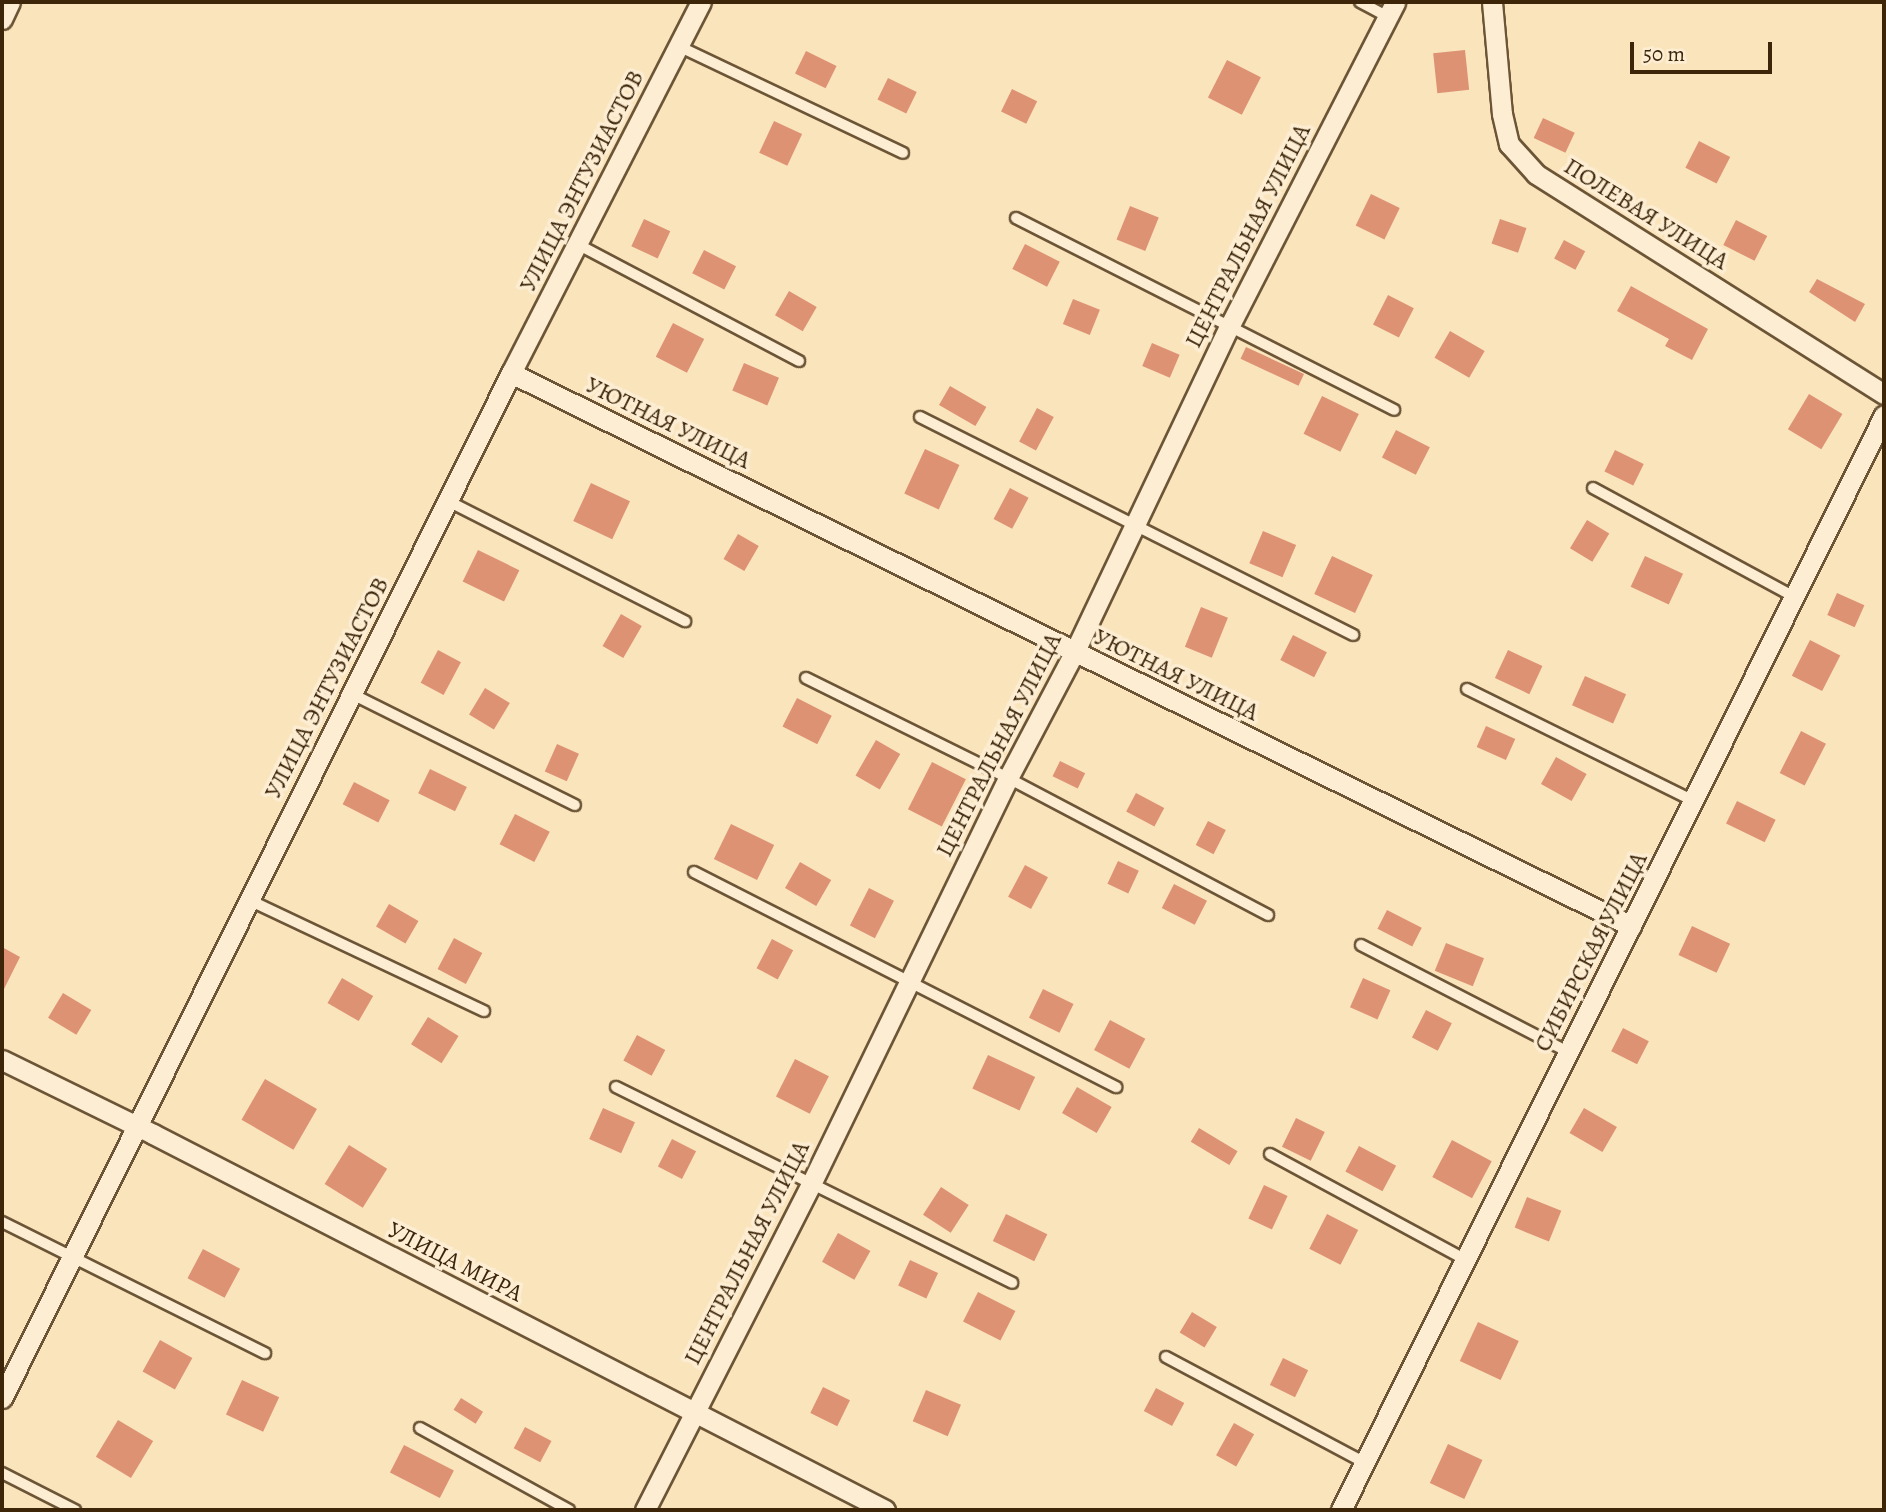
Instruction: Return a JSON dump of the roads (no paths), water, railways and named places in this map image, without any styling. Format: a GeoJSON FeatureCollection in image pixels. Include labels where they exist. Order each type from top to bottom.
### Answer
{"type":"FeatureCollection","features":[{"type":"Feature","properties":{"kind":"street"},"geometry":{"type":"LineString","coordinates":[[2,19],[10,2]]}},
{"type":"Feature","properties":{"kind":"street","name":"УЛИЦА ЭНТУЗИАСТОВ"},"geometry":{"type":"LineString","coordinates":[[2,1398],[139,1127],[511,373],[701,2]]}},
{"type":"Feature","properties":{"kind":"street","name":"ПОЛЕВАЯ УЛИЦА"},"geometry":{"type":"LineString","coordinates":[[1492,2],[1502,114],[1509,144],[1536,174],[1884,394]]}},
{"type":"Feature","properties":{"kind":"street","name":"ЦЕНТРАЛЬНАЯ УЛИЦА"},"geometry":{"type":"LineString","coordinates":[[645,1510],[811,1184],[1008,778],[1074,653],[1132,526],[1229,327],[1391,9]]}},
{"type":"Feature","properties":{"kind":"street","name":"УЮТНАЯ УЛИЦА"},"geometry":{"type":"LineString","coordinates":[[511,373],[1631,926]]}},
{"type":"Feature","properties":{"kind":"street","name":"СИБИРСКАЯ УЛИЦА"},"geometry":{"type":"LineString","coordinates":[[1341,1510],[1884,415]]}},
{"type":"Feature","properties":{"kind":"street","name":"УЛИЦА МИРА"},"geometry":{"type":"LineString","coordinates":[[2,1060],[139,1127],[885,1510]]}},
{"type":"Feature","properties":{"kind":"lane"},"geometry":{"type":"LineString","coordinates":[[1360,2],[1391,9]]}},
{"type":"Feature","properties":{"kind":"lane"},"geometry":{"type":"LineString","coordinates":[[678,46],[903,153]]}},
{"type":"Feature","properties":{"kind":"lane"},"geometry":{"type":"LineString","coordinates":[[1016,218],[1394,410]]}},
{"type":"Feature","properties":{"kind":"lane"},"geometry":{"type":"LineString","coordinates":[[577,244],[800,361]]}},
{"type":"Feature","properties":{"kind":"lane"},"geometry":{"type":"LineString","coordinates":[[920,417],[1353,635]]}},
{"type":"Feature","properties":{"kind":"lane"},"geometry":{"type":"LineString","coordinates":[[1593,488],[1793,596]]}},
{"type":"Feature","properties":{"kind":"lane"},"geometry":{"type":"LineString","coordinates":[[448,501],[685,621]]}},
{"type":"Feature","properties":{"kind":"lane"},"geometry":{"type":"LineString","coordinates":[[806,678],[1008,778],[1268,915]]}},
{"type":"Feature","properties":{"kind":"lane"},"geometry":{"type":"LineString","coordinates":[[1467,689],[1694,801]]}},
{"type":"Feature","properties":{"kind":"lane"},"geometry":{"type":"LineString","coordinates":[[352,694],[575,805]]}},
{"type":"Feature","properties":{"kind":"lane"},"geometry":{"type":"LineString","coordinates":[[694,872],[911,980],[1116,1087]]}},
{"type":"Feature","properties":{"kind":"lane"},"geometry":{"type":"LineString","coordinates":[[249,900],[484,1011]]}},
{"type":"Feature","properties":{"kind":"lane"},"geometry":{"type":"LineString","coordinates":[[1361,945],[1567,1052]]}},
{"type":"Feature","properties":{"kind":"lane"},"geometry":{"type":"LineString","coordinates":[[616,1087],[1012,1283]]}},
{"type":"Feature","properties":{"kind":"lane"},"geometry":{"type":"LineString","coordinates":[[1270,1154],[1464,1259]]}},
{"type":"Feature","properties":{"kind":"lane"},"geometry":{"type":"LineString","coordinates":[[2,1222],[265,1353]]}},
{"type":"Feature","properties":{"kind":"lane"},"geometry":{"type":"LineString","coordinates":[[1166,1357],[1365,1462]]}},
{"type":"Feature","properties":{"kind":"lane"},"geometry":{"type":"LineString","coordinates":[[420,1428],[569,1510]]}},
{"type":"Feature","properties":{"kind":"lane"},"geometry":{"type":"LineString","coordinates":[[2,1474],[75,1510]]}}]}
